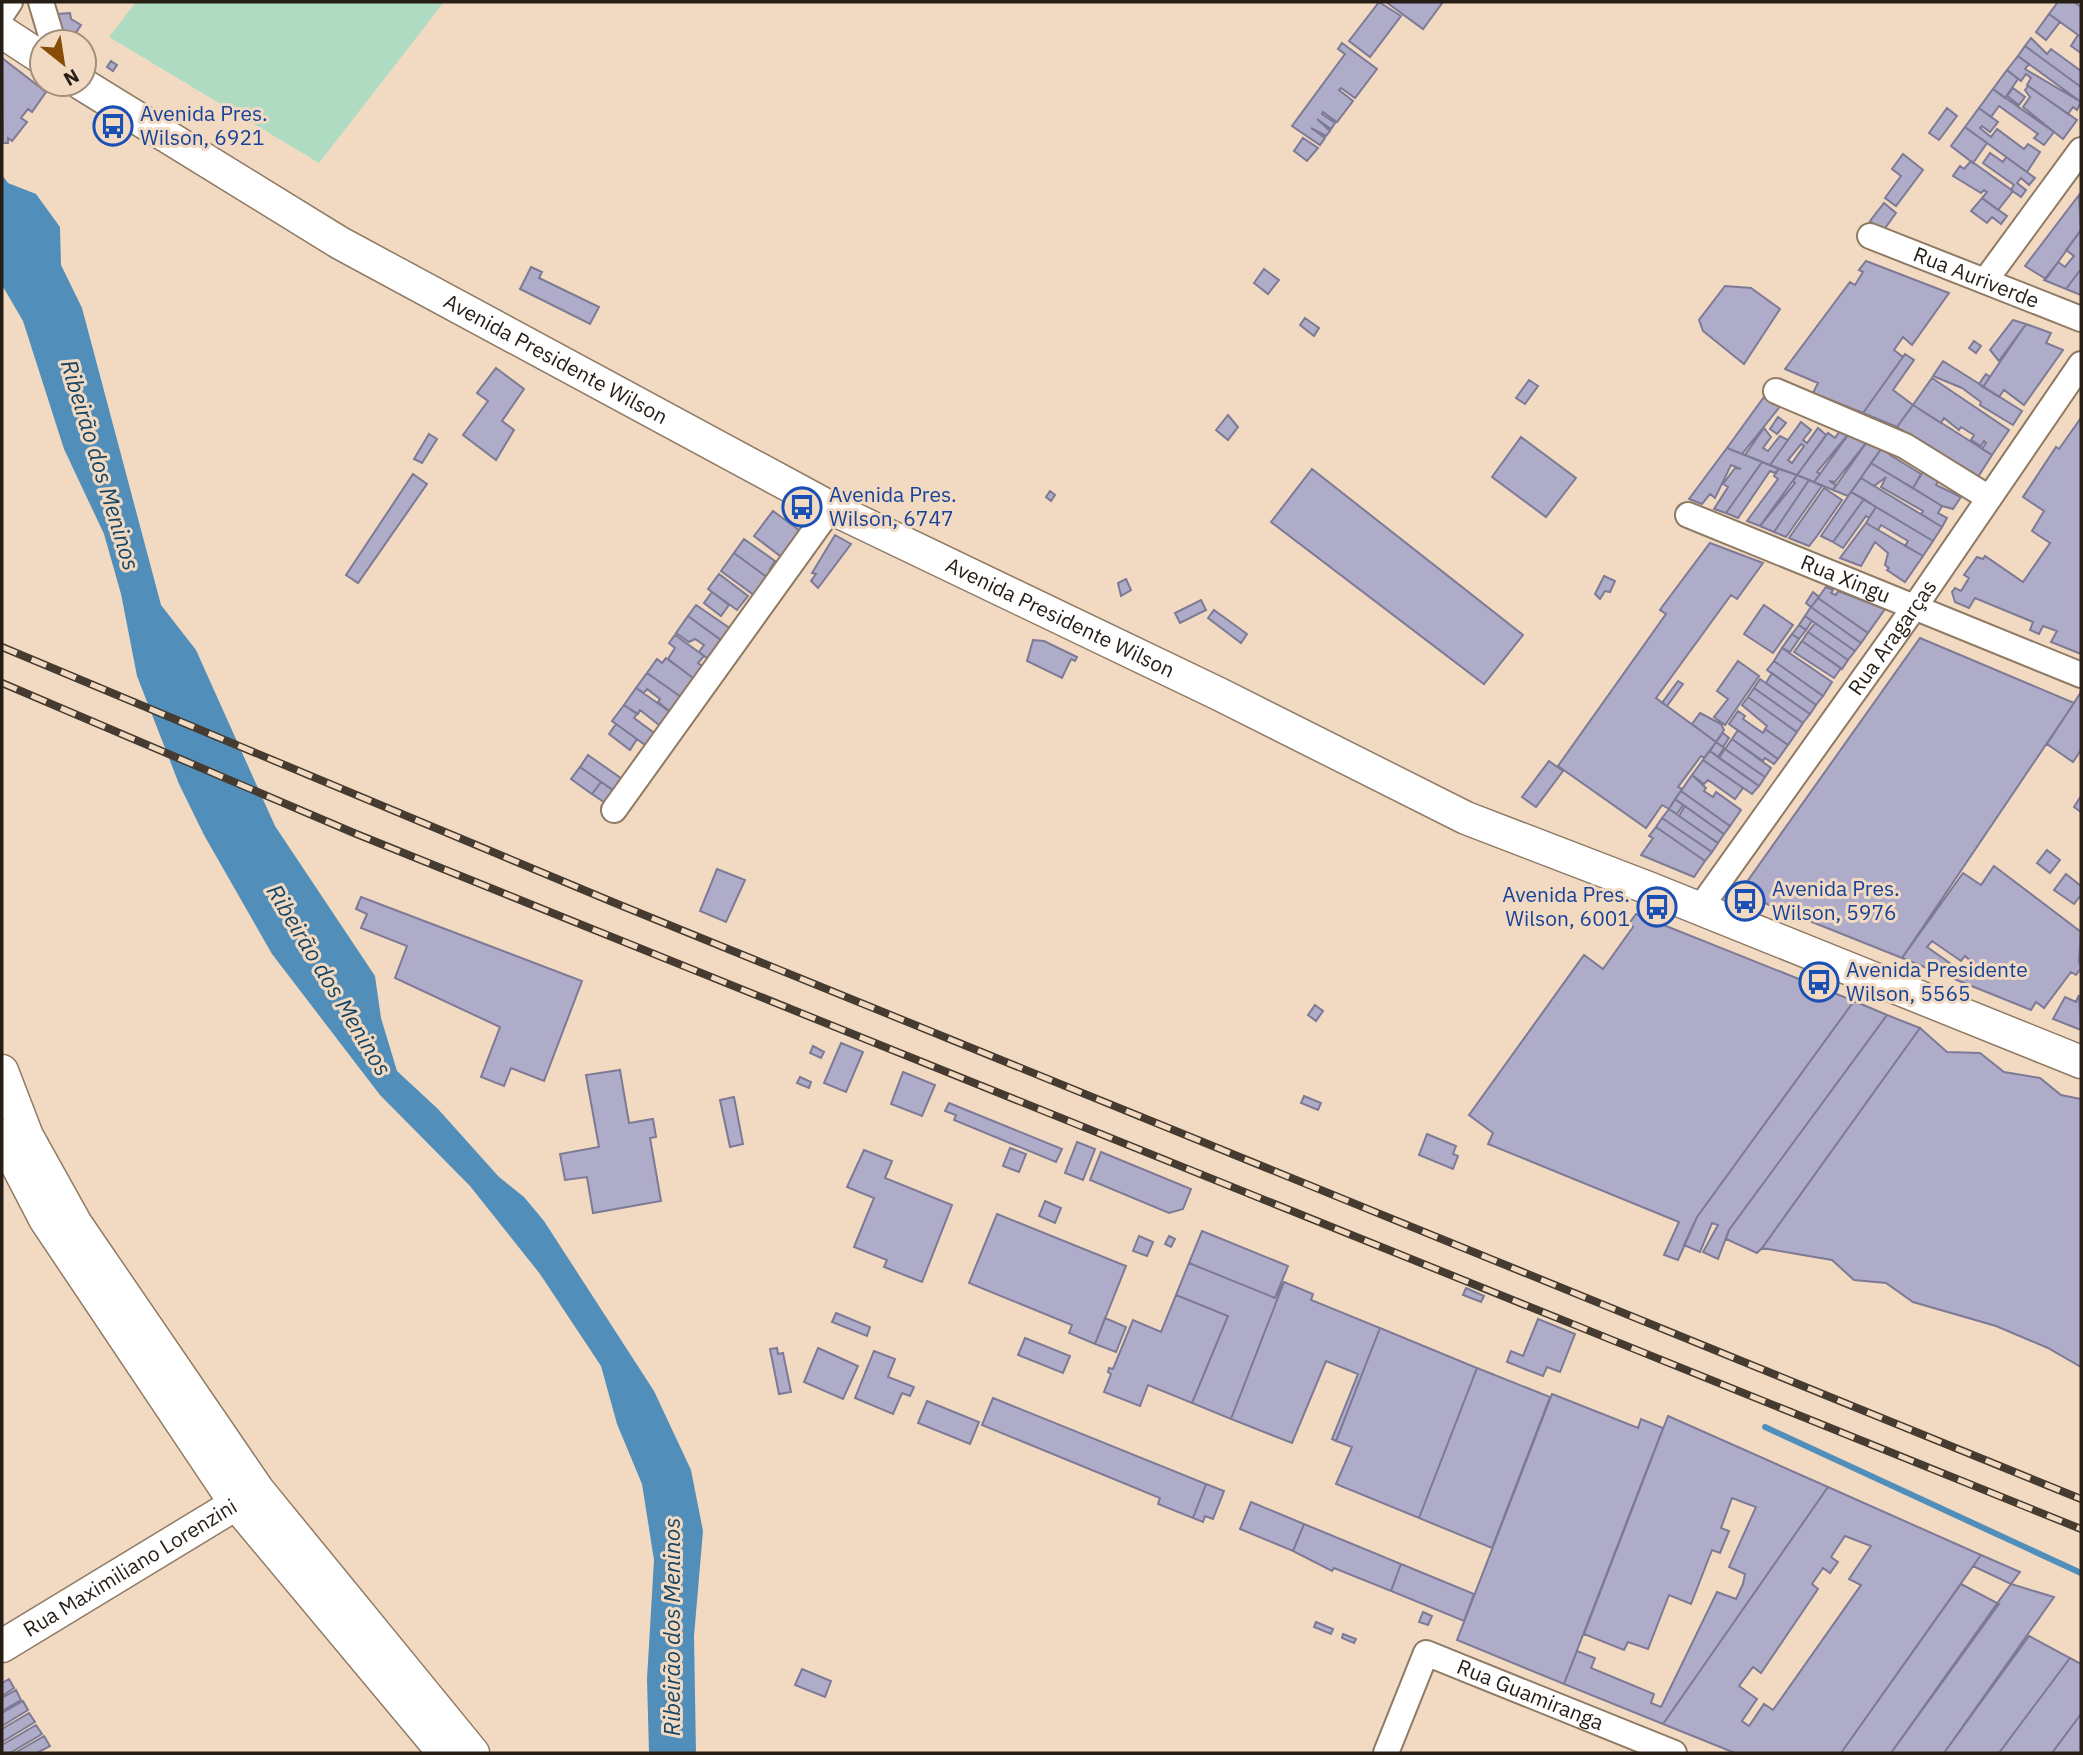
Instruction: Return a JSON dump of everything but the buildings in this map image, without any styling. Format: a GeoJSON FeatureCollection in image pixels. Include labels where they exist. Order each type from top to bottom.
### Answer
{"type":"FeatureCollection","features":[{"type":"Feature","properties":{"kind":"main road"},"geometry":{"type":"LineString","coordinates":[[2,32],[28,49]]}},
{"type":"Feature","properties":{"kind":"main road","name":"Avenida Presidente Wilson"},"geometry":{"type":"LineString","coordinates":[[98,94],[362,255],[831,508],[1219,694],[1459,815],[1700,908],[2081,1062]]}},
{"type":"Feature","properties":{"kind":"main road"},"geometry":{"type":"LineString","coordinates":[[2,1071],[27,1136],[76,1224],[247,1497],[473,1753]]}},
{"type":"Feature","properties":{"kind":"main road"},"geometry":{"type":"LineString","coordinates":[[2,1136],[45,1219],[247,1497],[444,1753]]}},
{"type":"Feature","properties":{"kind":"main road","name":"Rua Maximiliano Lorenzini"},"geometry":{"type":"LineString","coordinates":[[2,1646],[247,1497]]}},
{"type":"Feature","properties":{"kind":"street"},"geometry":{"type":"LineString","coordinates":[[2,14],[10,2]]}},
{"type":"Feature","properties":{"kind":"street"},"geometry":{"type":"LineString","coordinates":[[41,2],[49,28]]}},
{"type":"Feature","properties":{"kind":"street"},"geometry":{"type":"LineString","coordinates":[[1985,281],[2081,150]]}},
{"type":"Feature","properties":{"kind":"street","name":"Rua Auriverde"},"geometry":{"type":"LineString","coordinates":[[1870,236],[2081,319]]}},
{"type":"Feature","properties":{"kind":"street","name":"Rua Aragarças"},"geometry":{"type":"LineString","coordinates":[[1700,908],[1916,605],[2081,364]]}},
{"type":"Feature","properties":{"kind":"street"},"geometry":{"type":"LineString","coordinates":[[1776,391],[1905,446],[1989,498]]}},
{"type":"Feature","properties":{"kind":"street"},"geometry":{"type":"LineString","coordinates":[[614,810],[831,508]]}},
{"type":"Feature","properties":{"kind":"street","name":"Rua Xingu"},"geometry":{"type":"LineString","coordinates":[[1688,515],[1916,605],[2081,675]]}},
{"type":"Feature","properties":{"kind":"street","name":"Rua Guamiranga"},"geometry":{"type":"LineString","coordinates":[[1386,1753],[1426,1653],[1674,1753]]}},
{"type":"Feature","properties":{"kind":"green space"},"geometry":{"type":"Polygon","coordinates":[[[136,2],[444,2],[319,163],[109,37],[136,2]]]}},
{"type":"Feature","properties":{"kind":"water","name":"Ribeirão dos Meninos"},"geometry":{"type":"Polygon","coordinates":[[[2,175],[8,183],[36,194],[60,227],[61,265],[82,308],[161,605],[196,650],[275,826],[375,976],[381,1018],[397,1071],[438,1109],[499,1177],[524,1197],[544,1221],[654,1391],[691,1470],[703,1531],[694,1636],[696,1753],[649,1753],[647,1679],[654,1560],[642,1484],[617,1424],[601,1366],[540,1274],[470,1186],[380,1095],[272,954],[204,835],[179,784],[137,676],[121,594],[104,534],[64,449],[23,321],[2,285],[2,175]]]}},
{"type":"Feature","properties":{"kind":"waterway"},"geometry":{"type":"LineString","coordinates":[[1765,1427],[2081,1573]]}},
{"type":"Feature","properties":{"kind":"railway"},"geometry":{"type":"LineString","coordinates":[[2,647],[615,903],[2081,1499]]}},
{"type":"Feature","properties":{"kind":"railway"},"geometry":{"type":"LineString","coordinates":[[2,683],[354,833],[2081,1529]]}},
{"type":"Feature","properties":{"kind":"place","name":"Avenida Pres. Wilson, 6921"},"geometry":{"type":"Point","coordinates":[113,126]}},
{"type":"Feature","properties":{"kind":"place","name":"Avenida Pres. Wilson, 6747"},"geometry":{"type":"Point","coordinates":[802,507]}},
{"type":"Feature","properties":{"kind":"place","name":"Avenida Pres. Wilson, 5976"},"geometry":{"type":"Point","coordinates":[1745,901]}},
{"type":"Feature","properties":{"kind":"place","name":"Avenida Pres. Wilson, 6001"},"geometry":{"type":"Point","coordinates":[1657,907]}},
{"type":"Feature","properties":{"kind":"place","name":"Avenida Presidente Wilson, 5565"},"geometry":{"type":"Point","coordinates":[1819,982]}}]}
